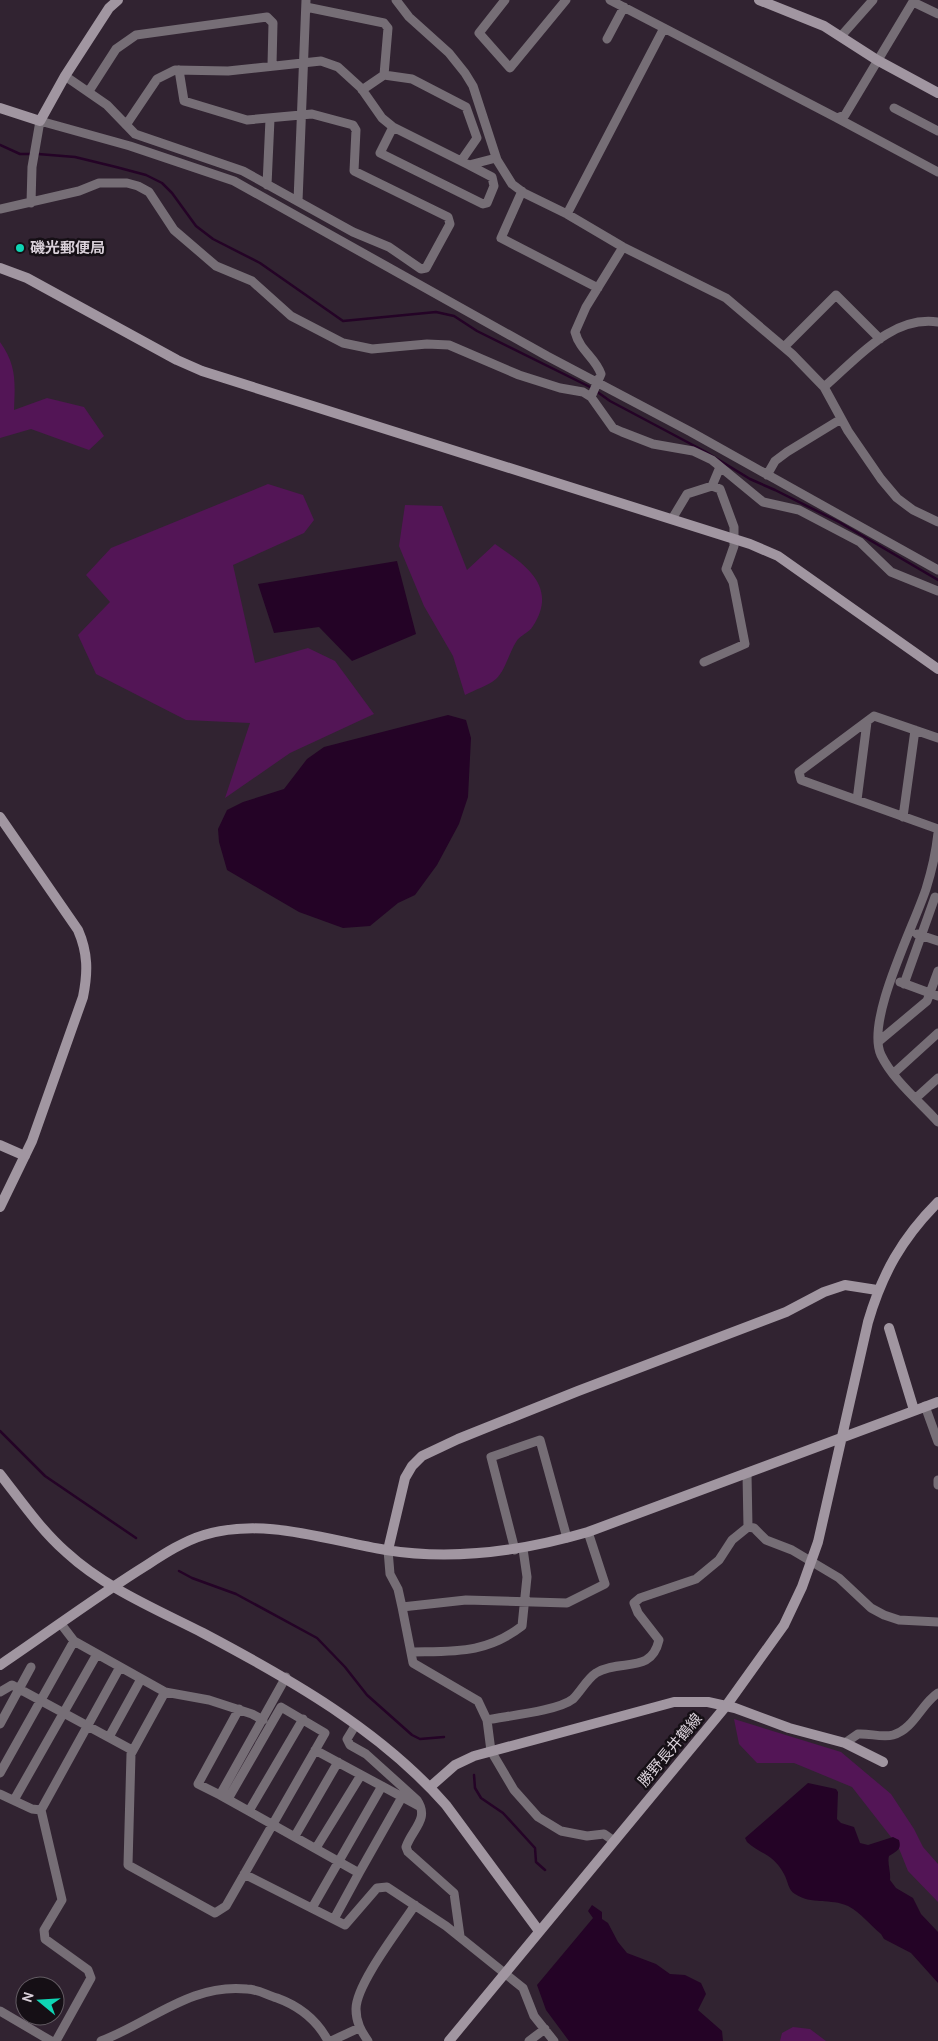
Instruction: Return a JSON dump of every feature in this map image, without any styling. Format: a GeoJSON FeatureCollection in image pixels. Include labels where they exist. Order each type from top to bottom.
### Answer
{"type":"FeatureCollection","features":[{"type":"Feature","properties":{"kind":"street"},"geometry":{"type":"LineString","coordinates":[[31,203],[32,162],[40,120],[108,8],[118,0]]}},
{"type":"Feature","properties":{"kind":"street"},"geometry":{"type":"LineString","coordinates":[[396,0],[408,17],[448,53],[465,73],[473,86],[496,158],[508,178],[522,191],[567,214],[623,247],[726,298],[784,347],[824,387],[841,419],[881,479],[897,498],[913,510],[935,521],[938,529]]}},
{"type":"Feature","properties":{"kind":"street"},"geometry":{"type":"LineString","coordinates":[[505,0],[479,33],[510,68],[566,0]]}},
{"type":"Feature","properties":{"kind":"street"},"geometry":{"type":"LineString","coordinates":[[610,0],[938,172]]}},
{"type":"Feature","properties":{"kind":"street"},"geometry":{"type":"LineString","coordinates":[[759,0],[842,35],[877,60],[938,93]]}},
{"type":"Feature","properties":{"kind":"street"},"geometry":{"type":"LineString","coordinates":[[842,35],[873,0]]}},
{"type":"Feature","properties":{"kind":"street"},"geometry":{"type":"LineString","coordinates":[[837,118],[845,116],[914,1],[938,14]]}},
{"type":"Feature","properties":{"kind":"street"},"geometry":{"type":"LineString","coordinates":[[298,201],[306,3],[384,23],[388,28],[384,75]]}},
{"type":"Feature","properties":{"kind":"street"},"geometry":{"type":"LineString","coordinates":[[607,39],[624,7]]}},
{"type":"Feature","properties":{"kind":"street"},"geometry":{"type":"LineString","coordinates":[[89,91],[121,44],[145,33],[267,17],[273,22],[272,65]]}},
{"type":"Feature","properties":{"kind":"street"},"geometry":{"type":"LineString","coordinates":[[567,214],[664,28]]}},
{"type":"Feature","properties":{"kind":"street"},"geometry":{"type":"LineString","coordinates":[[126,125],[158,78],[179,70],[228,71],[320,61],[338,67],[362,90],[382,118],[393,127],[492,177],[494,186],[487,203],[482,204],[380,153],[393,127]]}},
{"type":"Feature","properties":{"kind":"street"},"geometry":{"type":"LineString","coordinates":[[65,76],[108,105],[135,134],[243,171],[354,232],[389,247],[421,269],[426,268],[450,224],[448,216],[354,171],[356,130],[353,125],[312,114],[247,120],[184,101],[179,70]]}},
{"type":"Feature","properties":{"kind":"street"},"geometry":{"type":"LineString","coordinates":[[362,90],[384,75],[412,78],[466,106],[478,138],[465,163]]}},
{"type":"Feature","properties":{"kind":"street"},"geometry":{"type":"LineString","coordinates":[[0,108],[130,146],[234,181],[938,570]]}},
{"type":"Feature","properties":{"kind":"street"},"geometry":{"type":"LineString","coordinates":[[894,108],[938,131]]}},
{"type":"Feature","properties":{"kind":"street"},"geometry":{"type":"LineString","coordinates":[[266,185],[270,119]]}},
{"type":"Feature","properties":{"kind":"street"},"geometry":{"type":"LineString","coordinates":[[465,163],[496,158]]}},
{"type":"Feature","properties":{"kind":"street"},"geometry":{"type":"LineString","coordinates":[[0,209],[79,191],[99,183],[127,183],[138,186],[148,192],[174,230],[216,266],[252,281],[291,316],[343,343],[372,349],[427,344],[449,345],[518,375],[560,388],[583,392],[591,397],[614,428],[653,444],[693,451],[712,460],[764,502],[799,510],[860,542],[891,572],[938,591]]}},
{"type":"Feature","properties":{"kind":"street"},"geometry":{"type":"LineString","coordinates":[[522,191],[501,238],[598,288]]}},
{"type":"Feature","properties":{"kind":"street"},"geometry":{"type":"LineString","coordinates":[[591,397],[599,383],[601,374],[598,366],[581,348],[575,332],[598,288],[623,247]]}},
{"type":"Feature","properties":{"kind":"street"},"geometry":{"type":"LineString","coordinates":[[0,268],[27,278],[177,360],[202,371],[672,519],[734,539],[778,556],[938,668]]}},
{"type":"Feature","properties":{"kind":"street"},"geometry":{"type":"LineString","coordinates":[[784,347],[836,295],[880,339]]}},
{"type":"Feature","properties":{"kind":"street"},"geometry":{"type":"LineString","coordinates":[[824,387],[880,339],[900,326],[917,322],[938,322]]}},
{"type":"Feature","properties":{"kind":"street"},"geometry":{"type":"LineString","coordinates":[[766,474],[775,461],[787,452],[841,419]]}},
{"type":"Feature","properties":{"kind":"street"},"geometry":{"type":"LineString","coordinates":[[712,486],[720,467]]}},
{"type":"Feature","properties":{"kind":"street"},"geometry":{"type":"LineString","coordinates":[[672,519],[687,494],[712,486],[720,489],[732,518],[734,546],[726,569],[733,582],[745,644],[704,662]]}},
{"type":"Feature","properties":{"kind":"street"},"geometry":{"type":"LineString","coordinates":[[938,738],[874,716],[799,772],[800,780],[938,831],[936,852],[924,893],[880,1016],[878,1042],[881,1055],[894,1073],[938,1121]]}},
{"type":"Feature","properties":{"kind":"street"},"geometry":{"type":"LineString","coordinates":[[857,800],[867,722]]}},
{"type":"Feature","properties":{"kind":"street"},"geometry":{"type":"LineString","coordinates":[[903,817],[915,730]]}},
{"type":"Feature","properties":{"kind":"street"},"geometry":{"type":"LineString","coordinates":[[0,817],[74,924],[84,946],[87,962],[87,978],[83,997],[25,1156],[0,1208]]}},
{"type":"Feature","properties":{"kind":"street"},"geometry":{"type":"LineString","coordinates":[[904,984],[937,897],[924,893]]}},
{"type":"Feature","properties":{"kind":"street"},"geometry":{"type":"LineString","coordinates":[[910,931],[938,941]]}},
{"type":"Feature","properties":{"kind":"street"},"geometry":{"type":"LineString","coordinates":[[878,1042],[934,995],[938,971]]}},
{"type":"Feature","properties":{"kind":"street"},"geometry":{"type":"LineString","coordinates":[[892,980],[934,995]]}},
{"type":"Feature","properties":{"kind":"street"},"geometry":{"type":"LineString","coordinates":[[894,1073],[938,1033]]}},
{"type":"Feature","properties":{"kind":"street"},"geometry":{"type":"LineString","coordinates":[[916,1098],[938,1078]]}},
{"type":"Feature","properties":{"kind":"street"},"geometry":{"type":"LineString","coordinates":[[0,1145],[25,1156]]}},
{"type":"Feature","properties":{"kind":"street","name":"勝野長井鶴線"},"geometry":{"type":"LineString","coordinates":[[449,2041],[726,1706],[767,1651],[790,1613],[802,1587],[823,1522],[841,1438],[877,1290],[894,1256],[911,1232],[938,1202]]}},
{"type":"Feature","properties":{"kind":"street"},"geometry":{"type":"LineString","coordinates":[[614,1841],[604,1834],[587,1836],[560,1831],[538,1817],[514,1790],[491,1751],[487,1720],[478,1701],[412,1663],[398,1589],[390,1574],[388,1550],[405,1478],[412,1466],[422,1456],[458,1439],[786,1312],[824,1292],[846,1284],[877,1290]]}},
{"type":"Feature","properties":{"kind":"street"},"geometry":{"type":"LineString","coordinates":[[889,1328],[914,1410]]}},
{"type":"Feature","properties":{"kind":"street"},"geometry":{"type":"LineString","coordinates":[[0,1665],[61,1624],[112,1586],[202,1535],[230,1529],[261,1527],[388,1550],[447,1554],[519,1549],[588,1532],[938,1402]]}},
{"type":"Feature","properties":{"kind":"street"},"geometry":{"type":"LineString","coordinates":[[925,1406],[938,1442]]}},
{"type":"Feature","properties":{"kind":"street"},"geometry":{"type":"LineString","coordinates":[[411,1652],[470,1650],[505,1640],[522,1626],[527,1577],[491,1457],[540,1440],[567,1538]]}},
{"type":"Feature","properties":{"kind":"street"},"geometry":{"type":"LineString","coordinates":[[0,1474],[66,1552],[112,1586],[286,1677],[398,1759],[430,1787],[466,1830],[539,1931]]}},
{"type":"Feature","properties":{"kind":"street"},"geometry":{"type":"LineString","coordinates":[[487,1720],[541,1710],[572,1700],[595,1674],[613,1666],[645,1662],[656,1653],[659,1640],[638,1613],[634,1602],[640,1598],[696,1579],[719,1560],[732,1540],[748,1526],[747,1474]]}},
{"type":"Feature","properties":{"kind":"street"},"geometry":{"type":"LineString","coordinates":[[938,1480],[938,1485]]}},
{"type":"Feature","properties":{"kind":"street"},"geometry":{"type":"LineString","coordinates":[[748,1526],[754,1528],[766,1540],[792,1550],[839,1578],[871,1608],[884,1615],[899,1620],[938,1622]]}},
{"type":"Feature","properties":{"kind":"street"},"geometry":{"type":"LineString","coordinates":[[402,1607],[466,1600],[567,1603],[606,1584],[588,1532]]}},
{"type":"Feature","properties":{"kind":"street"},"geometry":{"type":"LineString","coordinates":[[61,1624],[74,1642],[165,1692],[209,1700],[239,1709],[263,1720]]}},
{"type":"Feature","properties":{"kind":"street"},"geometry":{"type":"LineString","coordinates":[[0,1773],[74,1642]]}},
{"type":"Feature","properties":{"kind":"street"},"geometry":{"type":"LineString","coordinates":[[14,1800],[97,1654]]}},
{"type":"Feature","properties":{"kind":"street"},"geometry":{"type":"LineString","coordinates":[[0,1724],[31,1667]]}},
{"type":"Feature","properties":{"kind":"street"},"geometry":{"type":"LineString","coordinates":[[56,2041],[91,1978],[88,1970],[45,1939],[44,1930],[62,1900],[41,1810],[86,1725],[120,1668]]}},
{"type":"Feature","properties":{"kind":"street"},"geometry":{"type":"LineString","coordinates":[[224,1797],[286,1677]]}},
{"type":"Feature","properties":{"kind":"street"},"geometry":{"type":"LineString","coordinates":[[109,1737],[141,1679]]}},
{"type":"Feature","properties":{"kind":"street"},"geometry":{"type":"LineString","coordinates":[[0,1692],[12,1685],[132,1750]]}},
{"type":"Feature","properties":{"kind":"street"},"geometry":{"type":"LineString","coordinates":[[165,1692],[132,1750],[128,1865],[215,1913],[226,1906],[326,1733],[281,1707],[224,1797]]}},
{"type":"Feature","properties":{"kind":"street"},"geometry":{"type":"LineString","coordinates":[[845,1743],[858,1734],[885,1736],[905,1730],[932,1697],[938,1693]]}},
{"type":"Feature","properties":{"kind":"street"},"geometry":{"type":"LineString","coordinates":[[430,1787],[455,1765],[491,1751],[674,1702],[708,1702],[726,1706],[816,1737],[845,1743],[883,1762]]}},
{"type":"Feature","properties":{"kind":"street"},"geometry":{"type":"LineString","coordinates":[[239,1709],[198,1784],[359,1873]]}},
{"type":"Feature","properties":{"kind":"street"},"geometry":{"type":"LineString","coordinates":[[249,1811],[303,1720]]}},
{"type":"Feature","properties":{"kind":"street"},"geometry":{"type":"LineString","coordinates":[[355,1726],[347,1740],[350,1745],[366,1754],[417,1800],[422,1808],[423,1815],[406,1847],[408,1852],[454,1893],[460,1936]]}},
{"type":"Feature","properties":{"kind":"street"},"geometry":{"type":"LineString","coordinates":[[316,1750],[422,1808]]}},
{"type":"Feature","properties":{"kind":"street"},"geometry":{"type":"LineString","coordinates":[[295,1836],[338,1762]]}},
{"type":"Feature","properties":{"kind":"street"},"geometry":{"type":"LineString","coordinates":[[316,1848],[360,1775]]}},
{"type":"Feature","properties":{"kind":"street"},"geometry":{"type":"LineString","coordinates":[[312,1908],[382,1786]]}},
{"type":"Feature","properties":{"kind":"street"},"geometry":{"type":"LineString","coordinates":[[0,1794],[32,1809],[41,1810]]}},
{"type":"Feature","properties":{"kind":"street"},"geometry":{"type":"LineString","coordinates":[[334,1919],[402,1797]]}},
{"type":"Feature","properties":{"kind":"street"},"geometry":{"type":"LineString","coordinates":[[244,1874],[345,1925],[376,1888],[387,1887],[460,1936],[523,1988],[534,2016],[554,2041]]}},
{"type":"Feature","properties":{"kind":"street"},"geometry":{"type":"LineString","coordinates":[[368,2041],[359,2028],[356,2010],[362,1989],[415,1905]]}},
{"type":"Feature","properties":{"kind":"street"},"geometry":{"type":"LineString","coordinates":[[102,2041],[176,2002],[203,1991],[249,1988],[289,2002],[307,2014],[330,2041],[359,2028]]}},
{"type":"Feature","properties":{"kind":"street"},"geometry":{"type":"LineString","coordinates":[[0,2011],[51,2041]]}},
{"type":"Feature","properties":{"kind":"street"},"geometry":{"type":"LineString","coordinates":[[529,2041],[545,2029]]}},
{"type":"Feature","properties":{"kind":"shaded area"},"geometry":{"type":"Polygon","coordinates":[[[0,342],[10,359],[14,374],[14,410],[47,398],[84,407],[104,436],[89,450],[31,429],[0,438],[0,342]]]}},
{"type":"Feature","properties":{"kind":"shaded area"},"geometry":{"type":"Polygon","coordinates":[[[268,484],[303,495],[314,520],[304,533],[233,565],[255,663],[308,648],[335,661],[374,714],[290,753],[225,798],[250,723],[186,720],[96,674],[78,635],[110,602],[86,575],[111,548],[268,484]]]}},
{"type":"Feature","properties":{"kind":"shaded area"},"geometry":{"type":"Polygon","coordinates":[[[405,505],[442,506],[467,570],[495,544],[527,568],[540,588],[542,599],[540,612],[533,626],[516,642],[499,676],[489,684],[465,695],[453,656],[424,606],[399,546],[405,505]]]}},
{"type":"Feature","properties":{"kind":"shaded area"},"geometry":{"type":"Polygon","coordinates":[[[397,561],[416,634],[352,661],[319,627],[274,633],[258,584],[397,561]]]}},
{"type":"Feature","properties":{"kind":"shaded area"},"geometry":{"type":"Polygon","coordinates":[[[448,715],[466,720],[471,738],[468,797],[459,824],[437,865],[415,895],[398,903],[370,926],[343,928],[299,912],[227,870],[219,842],[218,829],[227,810],[243,802],[284,789],[307,759],[324,747],[448,715]]]}},
{"type":"Feature","properties":{"kind":"shaded area"},"geometry":{"type":"Polygon","coordinates":[[[734,1719],[841,1752],[891,1794],[914,1829],[923,1847],[938,1864],[938,1902],[908,1871],[898,1846],[852,1787],[794,1763],[757,1763],[739,1744],[734,1719]]]}},
{"type":"Feature","properties":{"kind":"shaded area"},"geometry":{"type":"Polygon","coordinates":[[[808,1783],[836,1789],[838,1792],[837,1819],[841,1823],[854,1827],[860,1843],[868,1845],[893,1837],[899,1840],[899,1848],[889,1856],[890,1880],[896,1888],[913,1898],[921,1914],[938,1932],[938,1983],[911,1953],[884,1939],[881,1934],[853,1909],[835,1902],[814,1901],[795,1894],[776,1862],[747,1842],[745,1838],[808,1783]]]}},
{"type":"Feature","properties":{"kind":"shaded area"},"geometry":{"type":"Polygon","coordinates":[[[592,1905],[602,1912],[602,1919],[608,1923],[618,1942],[627,1953],[656,1964],[670,1974],[685,1975],[701,1983],[706,1994],[698,2010],[722,2031],[723,2041],[569,2041],[546,2010],[537,1985],[593,1918],[588,1911],[592,1905]]]}},
{"type":"Feature","properties":{"kind":"shaded area"},"geometry":{"type":"Polygon","coordinates":[[[793,2027],[810,2029],[826,2041],[780,2041],[782,2033],[793,2027]]]}},
{"type":"Feature","properties":{"kind":"waterway"},"geometry":{"type":"LineString","coordinates":[[0,145],[20,154],[32,154]]}},
{"type":"Feature","properties":{"kind":"waterway"},"geometry":{"type":"LineString","coordinates":[[38,154],[75,157],[146,175],[162,183],[172,193],[196,226],[213,239],[260,263],[343,321],[436,312],[454,316],[477,331],[592,388]]}},
{"type":"Feature","properties":{"kind":"waterway"},"geometry":{"type":"LineString","coordinates":[[596,391],[610,401],[706,452],[750,479],[839,522],[938,580]]}},
{"type":"Feature","properties":{"kind":"waterway"},"geometry":{"type":"LineString","coordinates":[[0,1431],[45,1476],[136,1538]]}},
{"type":"Feature","properties":{"kind":"waterway"},"geometry":{"type":"LineString","coordinates":[[179,1571],[192,1578],[236,1594],[317,1638],[345,1667],[367,1695],[412,1735],[420,1739],[444,1737]]}},
{"type":"Feature","properties":{"kind":"waterway"},"geometry":{"type":"LineString","coordinates":[[474,1775],[475,1788],[481,1798],[503,1813],[535,1848],[536,1862],[545,1870]]}},
{"type":"Feature","properties":{"kind":"place","name":"磯光郵便局"},"geometry":{"type":"Point","coordinates":[20,248]}}]}
